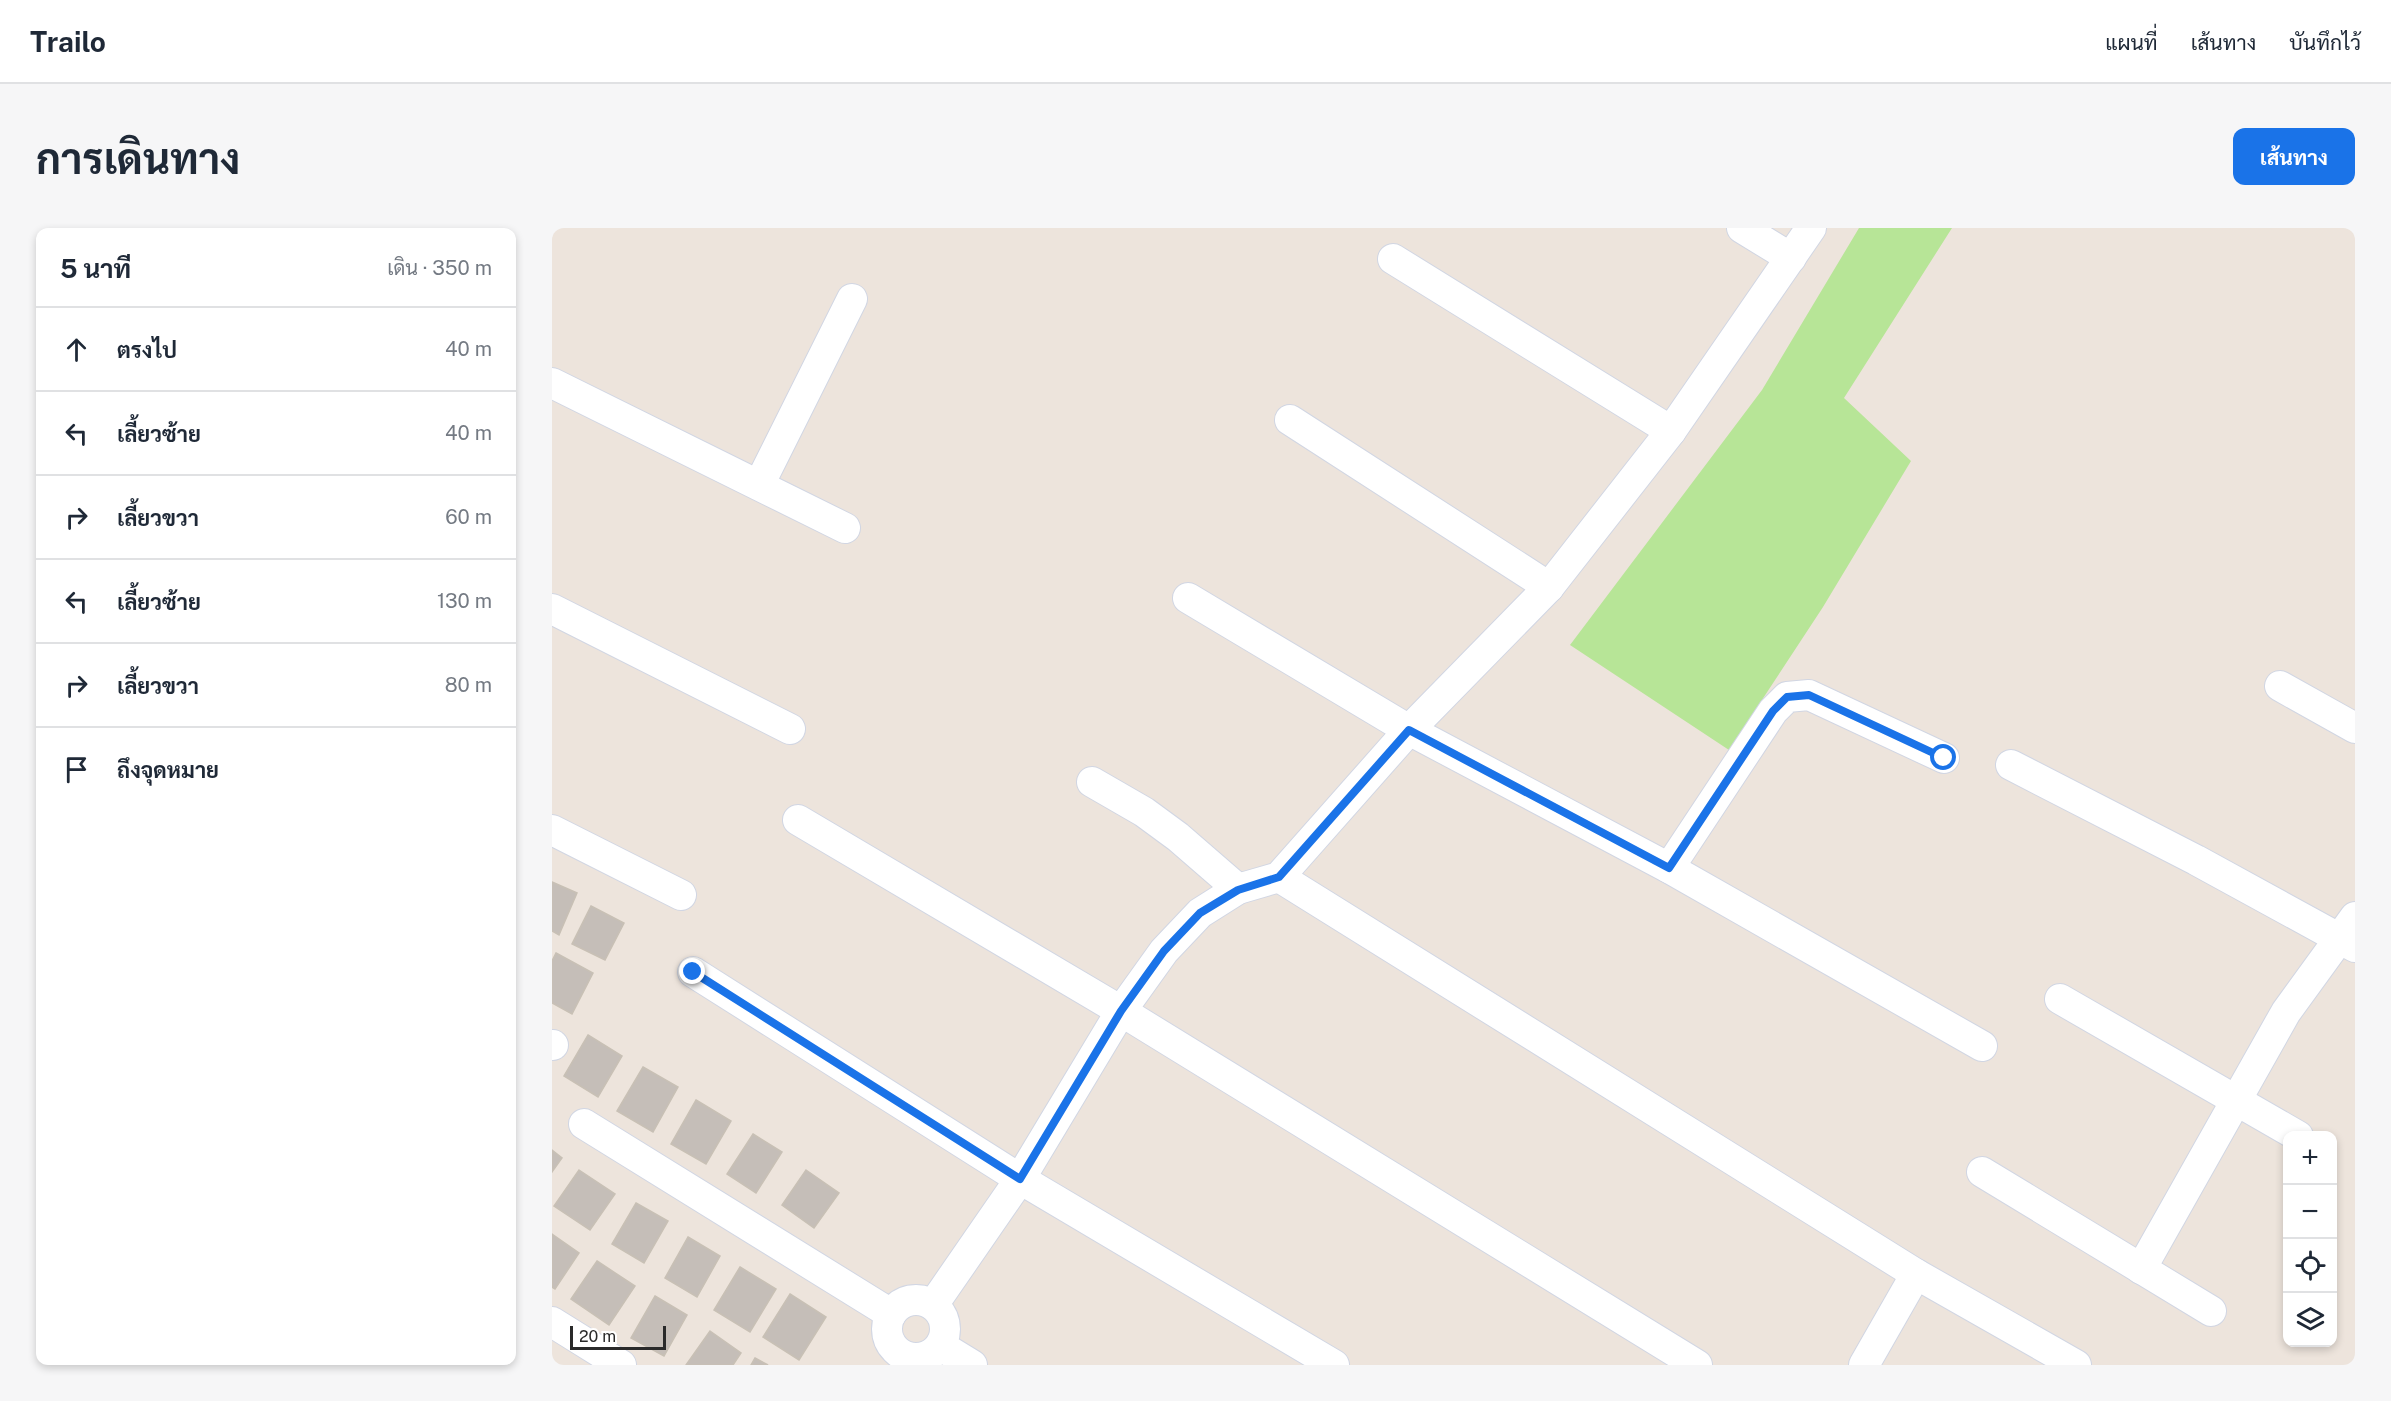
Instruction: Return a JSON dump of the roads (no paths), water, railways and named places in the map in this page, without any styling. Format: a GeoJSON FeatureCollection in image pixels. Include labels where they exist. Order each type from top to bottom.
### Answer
{"type":"FeatureCollection","features":[{"type":"Feature","properties":{"kind":"street"},"geometry":{"type":"LineString","coordinates":[[1742,228],[1791,258]]}},
{"type":"Feature","properties":{"kind":"street"},"geometry":{"type":"LineString","coordinates":[[933,1305],[1020,1179],[1121,1011],[1164,951],[1200,913],[1238,890],[1279,877],[1409,730],[1549,587],[1671,431],[1810,228]]}},
{"type":"Feature","properties":{"kind":"street"},"geometry":{"type":"LineString","coordinates":[[1394,259],[1671,431]]}},
{"type":"Feature","properties":{"kind":"street"},"geometry":{"type":"LineString","coordinates":[[759,485],[852,299]]}},
{"type":"Feature","properties":{"kind":"street"},"geometry":{"type":"LineString","coordinates":[[552,383],[845,528]]}},
{"type":"Feature","properties":{"kind":"street"},"geometry":{"type":"LineString","coordinates":[[1290,420],[1549,587]]}},
{"type":"Feature","properties":{"kind":"street"},"geometry":{"type":"LineString","coordinates":[[1188,598],[1409,730],[1669,868],[1982,1046]]}},
{"type":"Feature","properties":{"kind":"street"},"geometry":{"type":"LineString","coordinates":[[552,609],[790,729]]}},
{"type":"Feature","properties":{"kind":"street"},"geometry":{"type":"LineString","coordinates":[[2280,686],[2355,728]]}},
{"type":"Feature","properties":{"kind":"street"},"geometry":{"type":"LineString","coordinates":[[1669,868],[1773,711],[1787,697],[1809,695],[1944,758]]}},
{"type":"Feature","properties":{"kind":"street"},"geometry":{"type":"LineString","coordinates":[[2011,765],[2350,933],[2286,1012],[2141,1269]]}},
{"type":"Feature","properties":{"kind":"street"},"geometry":{"type":"LineString","coordinates":[[1092,782],[1144,812],[1192,849],[1238,890]]}},
{"type":"Feature","properties":{"kind":"street"},"geometry":{"type":"LineString","coordinates":[[798,820],[1121,1011],[1697,1365]]}},
{"type":"Feature","properties":{"kind":"street"},"geometry":{"type":"LineString","coordinates":[[552,830],[681,895]]}},
{"type":"Feature","properties":{"kind":"street"},"geometry":{"type":"LineString","coordinates":[[1279,877],[1916,1274],[2076,1365]]}},
{"type":"Feature","properties":{"kind":"street"},"geometry":{"type":"LineString","coordinates":[[693,972],[1020,1179],[1334,1365]]}},
{"type":"Feature","properties":{"kind":"street"},"geometry":{"type":"LineString","coordinates":[[2060,999],[2290,1131]]}},
{"type":"Feature","properties":{"kind":"street"},"geometry":{"type":"LineString","coordinates":[[584,1124],[891,1314]]}},
{"type":"Feature","properties":{"kind":"street"},"geometry":{"type":"LineString","coordinates":[[1982,1172],[2211,1311]]}},
{"type":"Feature","properties":{"kind":"street"},"geometry":{"type":"LineString","coordinates":[[1864,1365],[1916,1274]]}},
{"type":"Feature","properties":{"kind":"street"},"geometry":{"type":"LineString","coordinates":[[910,1300],[922,1300],[933,1305],[943,1317],[946,1332],[941,1346],[928,1357],[893,1358],[886,1334],[891,1314],[898,1305],[910,1300]]}},
{"type":"Feature","properties":{"kind":"street"},"geometry":{"type":"LineString","coordinates":[[552,1322],[621,1365]]}},
{"type":"Feature","properties":{"kind":"street"},"geometry":{"type":"LineString","coordinates":[[941,1346],[972,1365]]}}]}
